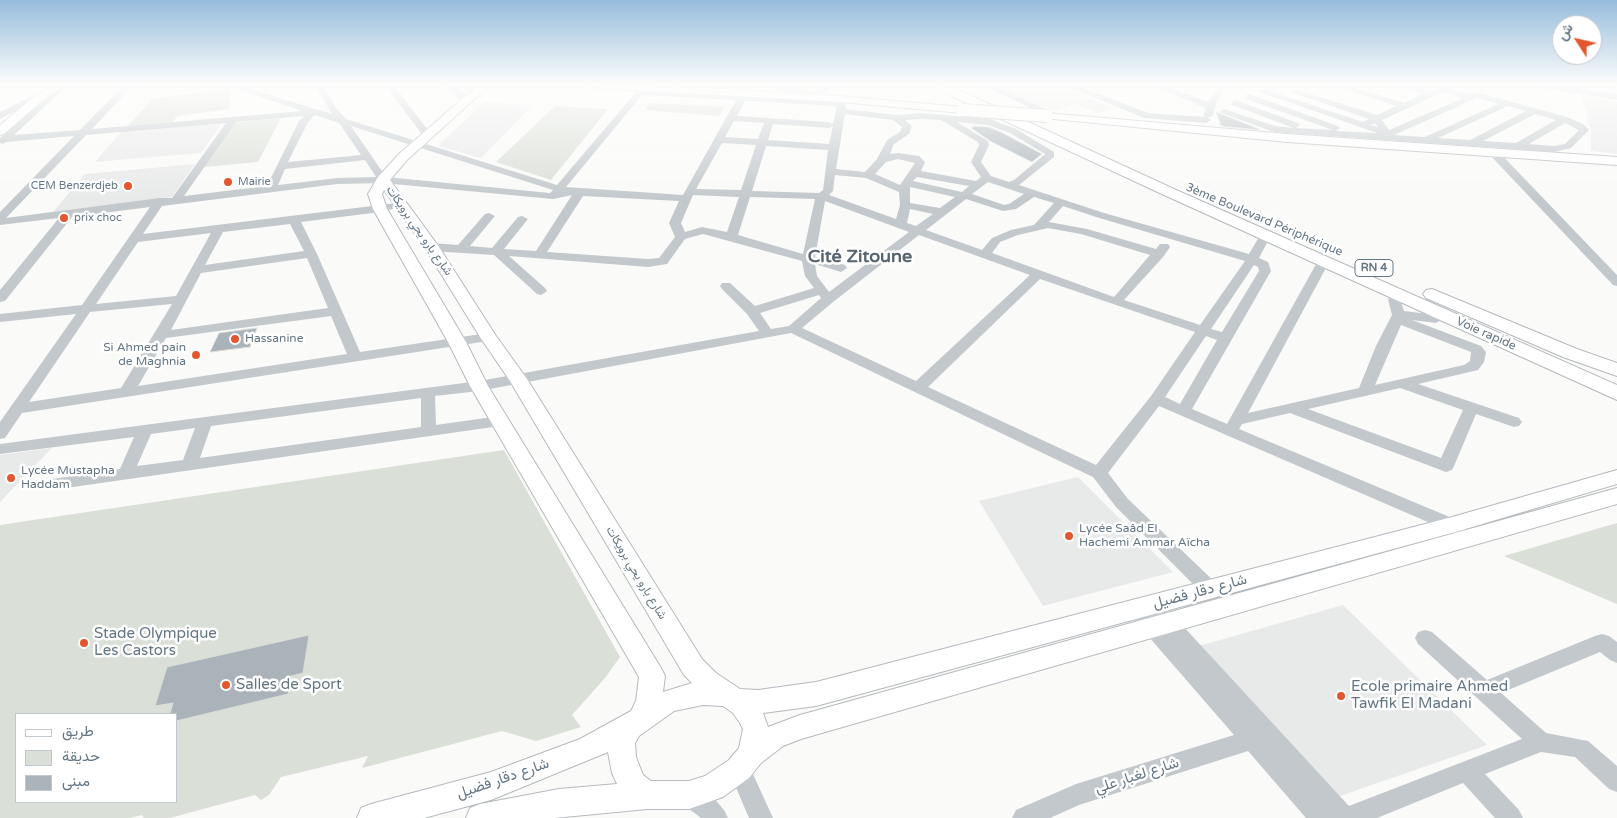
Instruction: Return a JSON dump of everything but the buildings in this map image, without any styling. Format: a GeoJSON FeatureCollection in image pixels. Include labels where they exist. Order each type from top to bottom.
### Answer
{"type":"FeatureCollection","features":[{"type":"Feature","properties":{"kind":"highway","name":"3ème Boulevard Périphérique"},"geometry":{"type":"LineString","coordinates":[[1020,123],[1169,192],[1359,274]]}},
{"type":"Feature","properties":{"kind":"highway","name":"3ème Boulevard Périphérique"},"geometry":{"type":"LineString","coordinates":[[1047,123],[1131,166],[1359,274]]}},
{"type":"Feature","properties":{"kind":"highway","name":"3ème Boulevard Périphérique"},"geometry":{"type":"LineString","coordinates":[[1131,166],[1201,193],[1561,350],[1617,370]]}},
{"type":"Feature","properties":{"kind":"highway","name":"3ème Boulevard Périphérique"},"geometry":{"type":"LineString","coordinates":[[1169,192],[1201,210],[1321,266],[1397,311],[1436,319],[1580,384],[1600,396],[1617,410]]}},
{"type":"Feature","properties":{"kind":"highway","name":"Voie rapide"},"geometry":{"type":"LineString","coordinates":[[1359,274],[1617,384]]}},
{"type":"Feature","properties":{"kind":"highway","name":"Voie rapide"},"geometry":{"type":"LineString","coordinates":[[1359,274],[1617,393]]}},
{"type":"Feature","properties":{"kind":"main road"},"geometry":{"type":"LineString","coordinates":[[1,137],[14,123]]}},
{"type":"Feature","properties":{"kind":"main road"},"geometry":{"type":"LineString","coordinates":[[383,180],[417,144],[441,123]]}},
{"type":"Feature","properties":{"kind":"main road"},"geometry":{"type":"LineString","coordinates":[[1173,123],[1388,139],[1492,151],[1617,160]]}},
{"type":"Feature","properties":{"kind":"main road","name":"شارع بارو يحي برويكات"},"geometry":{"type":"LineString","coordinates":[[635,722],[649,702],[652,676],[479,386],[457,342],[380,209],[375,194],[383,180],[432,247],[488,337],[518,379],[693,667],[707,681],[731,698]]}},
{"type":"Feature","properties":{"kind":"main road","name":"شارع دقار فضيل"},"geometry":{"type":"LineString","coordinates":[[800,727],[1152,616],[1210,589],[1452,525],[1617,477]]}},
{"type":"Feature","properties":{"kind":"main road","name":"شارع دقار فضيل"},"geometry":{"type":"LineString","coordinates":[[782,700],[816,694],[1152,616],[1475,535],[1617,496]]}},
{"type":"Feature","properties":{"kind":"main road"},"geometry":{"type":"LineString","coordinates":[[647,795],[633,785],[626,773],[622,757],[622,743],[635,722],[665,703],[684,696],[703,693],[758,702],[782,700]]}},
{"type":"Feature","properties":{"kind":"main road"},"geometry":{"type":"LineString","coordinates":[[731,698],[742,705],[751,716],[756,729],[745,762]]}},
{"type":"Feature","properties":{"kind":"main road","name":"شارع دقار فضيل"},"geometry":{"type":"LineString","coordinates":[[371,818],[491,786],[588,749],[635,722]]}},
{"type":"Feature","properties":{"kind":"main road"},"geometry":{"type":"LineString","coordinates":[[480,818],[559,804],[647,795],[689,795],[713,786],[774,737],[800,727]]}},
{"type":"Feature","properties":{"kind":"street"},"geometry":{"type":"LineString","coordinates":[[0,218],[91,123]]}},
{"type":"Feature","properties":{"kind":"street"},"geometry":{"type":"LineString","coordinates":[[1,137],[185,123]]}},
{"type":"Feature","properties":{"kind":"street"},"geometry":{"type":"LineString","coordinates":[[177,200],[230,123]]}},
{"type":"Feature","properties":{"kind":"street"},"geometry":{"type":"LineString","coordinates":[[271,189],[303,123]]}},
{"type":"Feature","properties":{"kind":"street"},"geometry":{"type":"LineString","coordinates":[[344,123],[366,158],[383,180]]}},
{"type":"Feature","properties":{"kind":"street"},"geometry":{"type":"LineString","coordinates":[[350,123],[566,192]]}},
{"type":"Feature","properties":{"kind":"street"},"geometry":{"type":"LineString","coordinates":[[418,123],[427,135]]}},
{"type":"Feature","properties":{"kind":"street"},"geometry":{"type":"LineString","coordinates":[[540,255],[566,192],[618,123]]}},
{"type":"Feature","properties":{"kind":"street"},"geometry":{"type":"LineString","coordinates":[[681,237],[675,223],[688,195],[728,123]]}},
{"type":"Feature","properties":{"kind":"street"},"geometry":{"type":"LineString","coordinates":[[731,238],[767,123]]}},
{"type":"Feature","properties":{"kind":"street"},"geometry":{"type":"LineString","coordinates":[[801,123],[829,125],[830,172],[828,191],[822,194]]}},
{"type":"Feature","properties":{"kind":"street"},"geometry":{"type":"LineString","coordinates":[[825,295],[811,276],[808,260],[835,123]]}},
{"type":"Feature","properties":{"kind":"street"},"geometry":{"type":"LineString","coordinates":[[868,175],[882,160],[890,142],[906,132],[908,126],[904,123]]}},
{"type":"Feature","properties":{"kind":"street"},"geometry":{"type":"LineString","coordinates":[[953,123],[983,141],[984,145],[976,162],[983,182]]}},
{"type":"Feature","properties":{"kind":"street"},"geometry":{"type":"LineString","coordinates":[[994,123],[1013,130],[1050,154],[1010,185]]}},
{"type":"Feature","properties":{"kind":"street"},"geometry":{"type":"LineString","coordinates":[[1191,123],[1203,125]]}},
{"type":"Feature","properties":{"kind":"street"},"geometry":{"type":"LineString","coordinates":[[1254,123],[1267,128],[1388,139],[1473,142],[1559,149],[1568,146],[1584,130],[1574,123]]}},
{"type":"Feature","properties":{"kind":"street"},"geometry":{"type":"LineString","coordinates":[[1289,123],[1310,131]]}},
{"type":"Feature","properties":{"kind":"street"},"geometry":{"type":"LineString","coordinates":[[1320,123],[1353,135]]}},
{"type":"Feature","properties":{"kind":"street"},"geometry":{"type":"LineString","coordinates":[[1353,123],[1388,139]]}},
{"type":"Feature","properties":{"kind":"street"},"geometry":{"type":"LineString","coordinates":[[1361,126],[1366,123]]}},
{"type":"Feature","properties":{"kind":"street"},"geometry":{"type":"LineString","coordinates":[[1379,123],[1388,139]]}},
{"type":"Feature","properties":{"kind":"street"},"geometry":{"type":"LineString","coordinates":[[1388,139],[1417,123]]}},
{"type":"Feature","properties":{"kind":"street"},"geometry":{"type":"LineString","coordinates":[[1426,140],[1462,123]]}},
{"type":"Feature","properties":{"kind":"street"},"geometry":{"type":"LineString","coordinates":[[1463,123],[1492,133]]}},
{"type":"Feature","properties":{"kind":"street"},"geometry":{"type":"LineString","coordinates":[[1473,142],[1510,123]]}},
{"type":"Feature","properties":{"kind":"street"},"geometry":{"type":"LineString","coordinates":[[1535,123],[1550,128]]}},
{"type":"Feature","properties":{"kind":"street"},"geometry":{"type":"LineString","coordinates":[[1517,146],[1558,123]]}},
{"type":"Feature","properties":{"kind":"street"},"geometry":{"type":"LineString","coordinates":[[720,140],[829,147]]}},
{"type":"Feature","properties":{"kind":"street"},"geometry":{"type":"LineString","coordinates":[[1492,151],[1617,282]]}},
{"type":"Feature","properties":{"kind":"street"},"geometry":{"type":"LineString","coordinates":[[882,160],[898,156],[919,160],[920,162],[905,187],[901,224]]}},
{"type":"Feature","properties":{"kind":"street"},"geometry":{"type":"LineString","coordinates":[[281,166],[366,158]]}},
{"type":"Feature","properties":{"kind":"street"},"geometry":{"type":"LineString","coordinates":[[830,172],[868,175],[905,187],[966,196],[1009,208],[1032,192]]}},
{"type":"Feature","properties":{"kind":"street"},"geometry":{"type":"LineString","coordinates":[[915,173],[1010,185],[1100,215],[1264,265],[1265,270],[1183,411]]}},
{"type":"Feature","properties":{"kind":"street"},"geometry":{"type":"LineString","coordinates":[[0,222],[337,181],[383,180],[566,192],[688,195],[822,194],[1116,302],[1225,338]]}},
{"type":"Feature","properties":{"kind":"street"},"geometry":{"type":"LineString","coordinates":[[793,329],[825,295],[919,230],[983,182]]}},
{"type":"Feature","properties":{"kind":"street"},"geometry":{"type":"LineString","coordinates":[[0,434],[160,202]]}},
{"type":"Feature","properties":{"kind":"street"},"geometry":{"type":"LineString","coordinates":[[1038,227],[1061,202]]}},
{"type":"Feature","properties":{"kind":"street"},"geometry":{"type":"LineString","coordinates":[[133,239],[380,209],[401,204]]}},
{"type":"Feature","properties":{"kind":"street"},"geometry":{"type":"LineString","coordinates":[[904,205],[942,212]]}},
{"type":"Feature","properties":{"kind":"street"},"geometry":{"type":"LineString","coordinates":[[0,298],[68,214]]}},
{"type":"Feature","properties":{"kind":"street"},"geometry":{"type":"LineString","coordinates":[[1083,231],[1100,215]]}},
{"type":"Feature","properties":{"kind":"street"},"geometry":{"type":"LineString","coordinates":[[462,248],[489,216]]}},
{"type":"Feature","properties":{"kind":"street"},"geometry":{"type":"LineString","coordinates":[[496,251],[522,219]]}},
{"type":"Feature","properties":{"kind":"street"},"geometry":{"type":"LineString","coordinates":[[294,220],[311,254],[355,357]]}},
{"type":"Feature","properties":{"kind":"street"},"geometry":{"type":"LineString","coordinates":[[984,254],[996,240],[1015,232],[1048,225],[1083,231],[1159,254]]}},
{"type":"Feature","properties":{"kind":"street"},"geometry":{"type":"LineString","coordinates":[[126,393],[161,335],[219,229]]}},
{"type":"Feature","properties":{"kind":"street"},"geometry":{"type":"LineString","coordinates":[[432,247],[656,263],[667,257],[681,237],[702,230],[841,268]]}},
{"type":"Feature","properties":{"kind":"street"},"geometry":{"type":"LineString","coordinates":[[1116,302],[1159,254],[1172,236]]}},
{"type":"Feature","properties":{"kind":"street"},"geometry":{"type":"LineString","coordinates":[[1099,473],[1156,400],[1252,260],[1263,239]]}},
{"type":"Feature","properties":{"kind":"street"},"geometry":{"type":"LineString","coordinates":[[496,251],[541,290]]}},
{"type":"Feature","properties":{"kind":"street"},"geometry":{"type":"LineString","coordinates":[[196,270],[311,254]]}},
{"type":"Feature","properties":{"kind":"street"},"geometry":{"type":"LineString","coordinates":[[1234,425],[1321,266]]}},
{"type":"Feature","properties":{"kind":"street"},"geometry":{"type":"LineString","coordinates":[[919,387],[1038,274]]}},
{"type":"Feature","properties":{"kind":"street"},"geometry":{"type":"LineString","coordinates":[[726,286],[752,311],[767,333]]}},
{"type":"Feature","properties":{"kind":"street"},"geometry":{"type":"LineString","coordinates":[[756,310],[825,295]]}},
{"type":"Feature","properties":{"kind":"street"},"geometry":{"type":"LineString","coordinates":[[0,318],[180,299]]}},
{"type":"Feature","properties":{"kind":"street"},"geometry":{"type":"LineString","coordinates":[[161,335],[335,311]]}},
{"type":"Feature","properties":{"kind":"street"},"geometry":{"type":"LineString","coordinates":[[1234,425],[1290,408],[1466,369],[1472,367],[1479,356],[1479,352],[1397,311],[1365,391]]}},
{"type":"Feature","properties":{"kind":"street"},"geometry":{"type":"LineString","coordinates":[[0,450],[479,386],[793,329],[1099,473],[1122,503],[1210,589]]}},
{"type":"Feature","properties":{"kind":"street"},"geometry":{"type":"LineString","coordinates":[[18,409],[488,337]]}},
{"type":"Feature","properties":{"kind":"street"},"geometry":{"type":"LineString","coordinates":[[1400,383],[1514,422]]}},
{"type":"Feature","properties":{"kind":"street"},"geometry":{"type":"LineString","coordinates":[[428,393],[429,431]]}},
{"type":"Feature","properties":{"kind":"street"},"geometry":{"type":"LineString","coordinates":[[1156,400],[1183,411],[1234,425],[1475,535]]}},
{"type":"Feature","properties":{"kind":"street"},"geometry":{"type":"LineString","coordinates":[[1290,408],[1446,466],[1471,408]]}},
{"type":"Feature","properties":{"kind":"street"},"geometry":{"type":"LineString","coordinates":[[52,484],[500,421]]}},
{"type":"Feature","properties":{"kind":"street"},"geometry":{"type":"LineString","coordinates":[[189,465],[205,422]]}},
{"type":"Feature","properties":{"kind":"street"},"geometry":{"type":"LineString","coordinates":[[126,474],[145,430]]}},
{"type":"Feature","properties":{"kind":"street"},"geometry":{"type":"LineString","coordinates":[[1152,616],[1252,739],[1321,818]]}},
{"type":"Feature","properties":{"kind":"street"},"geometry":{"type":"LineString","coordinates":[[1152,616],[1344,818]]}},
{"type":"Feature","properties":{"kind":"street"},"geometry":{"type":"LineString","coordinates":[[1425,638],[1541,742]]}},
{"type":"Feature","properties":{"kind":"street"},"geometry":{"type":"LineString","coordinates":[[1484,691],[1602,642],[1617,654]]}},
{"type":"Feature","properties":{"kind":"street","name":"شارع لغبار علي"},"geometry":{"type":"LineString","coordinates":[[1024,818],[1076,795],[1252,739]]}},
{"type":"Feature","properties":{"kind":"street"},"geometry":{"type":"LineString","coordinates":[[1348,818],[1541,742],[1580,748],[1617,781]]}},
{"type":"Feature","properties":{"kind":"street"},"geometry":{"type":"LineString","coordinates":[[745,762],[762,818]]}},
{"type":"Feature","properties":{"kind":"street"},"geometry":{"type":"LineString","coordinates":[[1467,770],[1511,818]]}},
{"type":"Feature","properties":{"kind":"street"},"geometry":{"type":"LineString","coordinates":[[689,795],[705,805],[716,818]]}},
{"type":"Feature","properties":{"kind":"shaded area"},"geometry":{"type":"Polygon","coordinates":[[[222,123],[201,153],[95,162],[122,131],[222,123]]]}},
{"type":"Feature","properties":{"kind":"shaded area"},"geometry":{"type":"Polygon","coordinates":[[[462,123],[515,123],[481,158],[438,146],[462,123]]]}},
{"type":"Feature","properties":{"kind":"shaded area"},"geometry":{"type":"Polygon","coordinates":[[[1589,123],[1617,123],[1617,154],[1591,151],[1589,123]]]}},
{"type":"Feature","properties":{"kind":"shaded area","name":"CEM Benzerdjeb"},"geometry":{"type":"Polygon","coordinates":[[[195,164],[172,197],[53,212],[85,174],[195,164]]]}},
{"type":"Feature","properties":{"kind":"shaded area","name":"Lycée Mustapha Haddam"},"geometry":{"type":"Polygon","coordinates":[[[52,448],[0,502],[0,455],[52,448]]]}},
{"type":"Feature","properties":{"kind":"shaded area","name":"Lycée Saâd El Hachemi Ammar Aïcha"},"geometry":{"type":"Polygon","coordinates":[[[1078,477],[1173,572],[1043,606],[979,501],[1078,477]]]}},
{"type":"Feature","properties":{"kind":"shaded area","name":"Ecole primaire Ahmed Tawfik El Madani"},"geometry":{"type":"Polygon","coordinates":[[[1343,605],[1487,745],[1340,796],[1199,646],[1343,605]]]}},
{"type":"Feature","properties":{"kind":"green space"},"geometry":{"type":"Polygon","coordinates":[[[131,123],[160,123],[128,126],[131,123]]]}},
{"type":"Feature","properties":{"kind":"green space"},"geometry":{"type":"Polygon","coordinates":[[[234,123],[278,123],[258,162],[204,167],[234,123]]]}},
{"type":"Feature","properties":{"kind":"green space"},"geometry":{"type":"Polygon","coordinates":[[[537,123],[597,123],[551,180],[496,162],[537,123]]]}},
{"type":"Feature","properties":{"kind":"green space"},"geometry":{"type":"Polygon","coordinates":[[[504,450],[620,657],[605,678],[572,715],[581,727],[536,741],[502,731],[362,768],[368,756],[281,777],[269,795],[261,800],[255,795],[170,818],[144,818],[142,815],[130,818],[0,818],[0,525],[504,450]]]}},
{"type":"Feature","properties":{"kind":"green space"},"geometry":{"type":"Polygon","coordinates":[[[1617,523],[1617,604],[1504,556],[1617,523]]]}},
{"type":"Feature","properties":{"kind":"place","name":"Mairie"},"geometry":{"type":"Point","coordinates":[228,182]}},
{"type":"Feature","properties":{"kind":"place","name":"CEM Benzerdjeb"},"geometry":{"type":"Point","coordinates":[128,186]}},
{"type":"Feature","properties":{"kind":"place","name":"prix choc"},"geometry":{"type":"Point","coordinates":[64,218]}},
{"type":"Feature","properties":{"kind":"place","name":"Hassanine"},"geometry":{"type":"Point","coordinates":[235,339]}},
{"type":"Feature","properties":{"kind":"place","name":"Si Ahmed pain de Maghnia"},"geometry":{"type":"Point","coordinates":[196,355]}},
{"type":"Feature","properties":{"kind":"place","name":"Lycée Mustapha Haddam"},"geometry":{"type":"Point","coordinates":[11,478]}},
{"type":"Feature","properties":{"kind":"place","name":"Lycée Saâd El Hachemi Ammar Aïcha"},"geometry":{"type":"Point","coordinates":[1069,536]}},
{"type":"Feature","properties":{"kind":"place","name":"Stade Olympique Les Castors"},"geometry":{"type":"Point","coordinates":[84,643]}},
{"type":"Feature","properties":{"kind":"place","name":"Salles de Sport"},"geometry":{"type":"Point","coordinates":[226,685]}},
{"type":"Feature","properties":{"kind":"place","name":"Ecole primaire Ahmed Tawfik El Madani"},"geometry":{"type":"Point","coordinates":[1341,696]}},
{"type":"Feature","properties":{"kind":"district","name":"Cité Zitoune"},"geometry":{"type":"Point","coordinates":[860,257]}}]}
